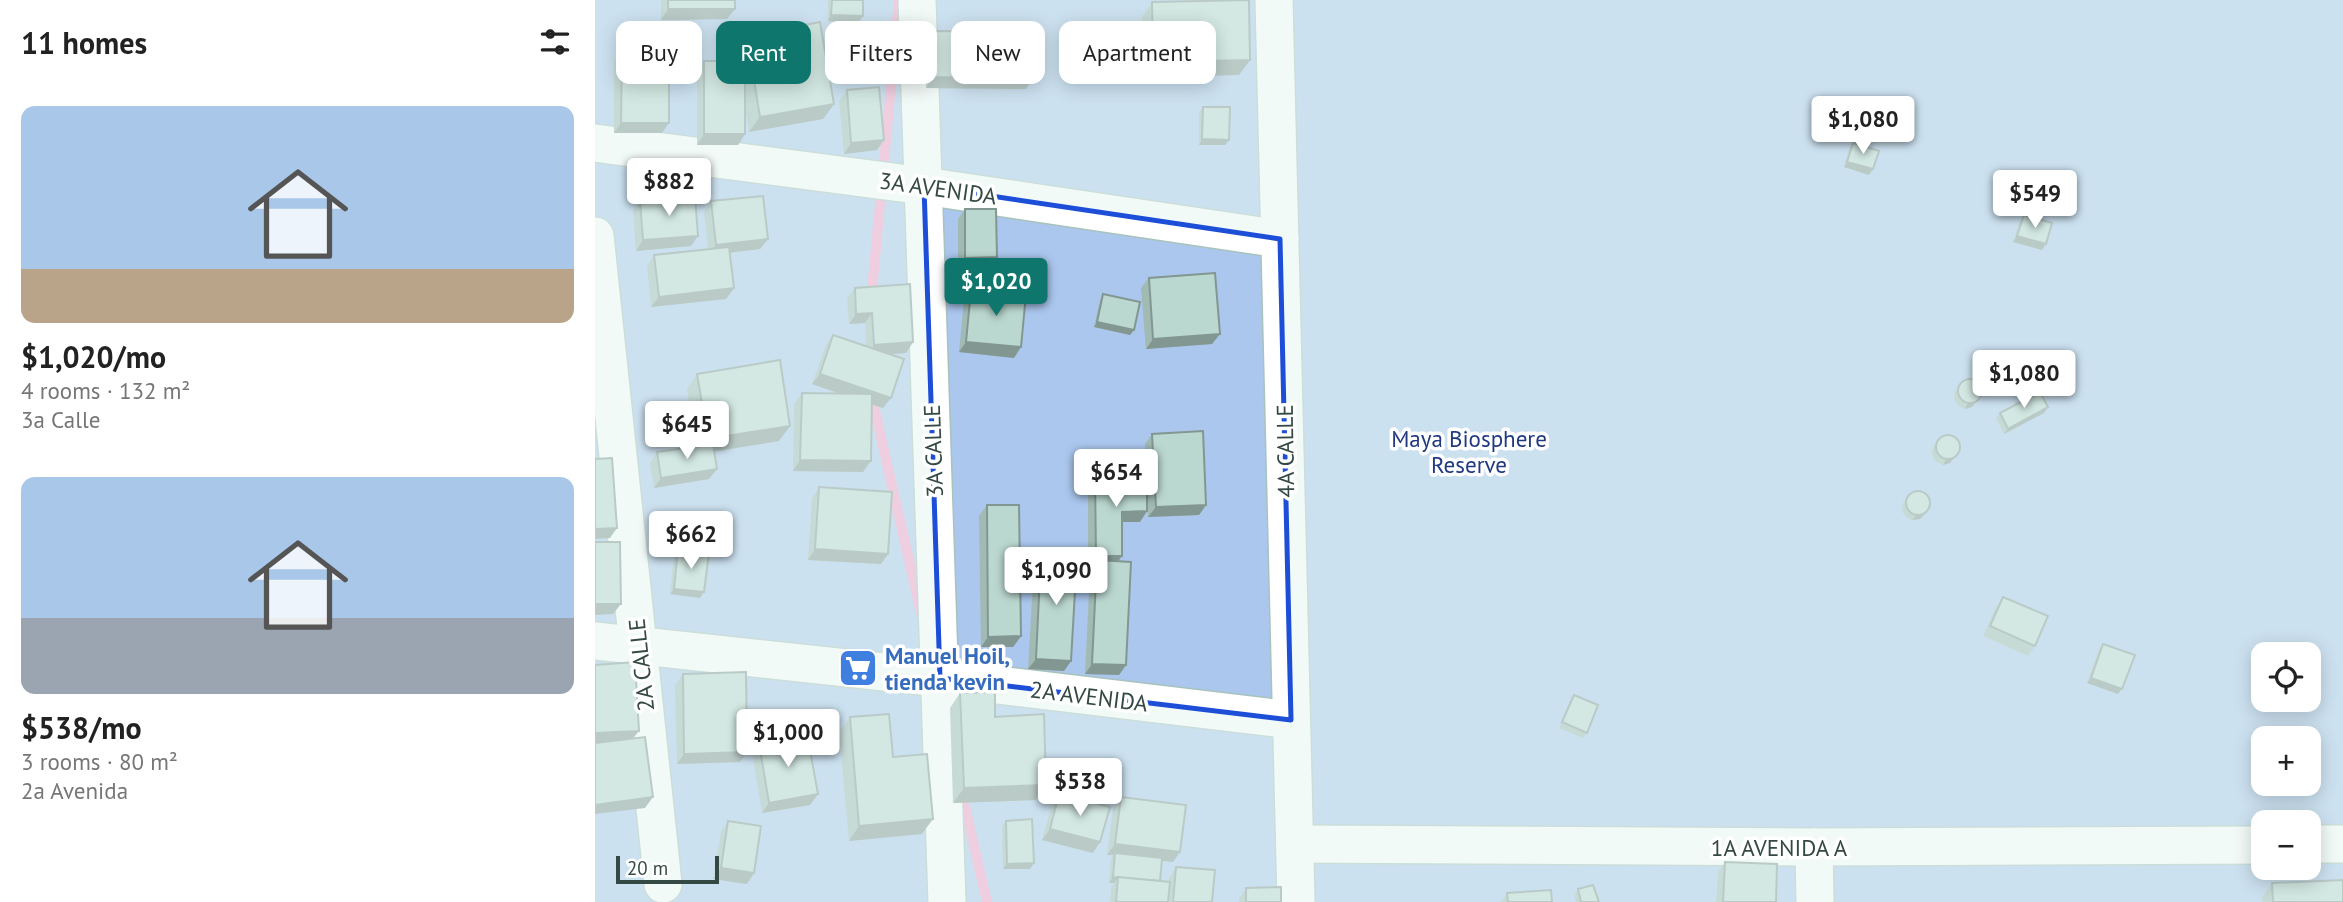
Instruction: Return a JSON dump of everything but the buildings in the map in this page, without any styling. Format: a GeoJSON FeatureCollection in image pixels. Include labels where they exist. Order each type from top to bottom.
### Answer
{"type":"FeatureCollection","features":[{"type":"Feature","properties":{"kind":"street","name":"3A CALLE"},"geometry":{"type":"LineString","coordinates":[[917,0],[947,902]]}},
{"type":"Feature","properties":{"kind":"street","name":"4A CALLE"},"geometry":{"type":"LineString","coordinates":[[1274,0],[1297,902]]}},
{"type":"Feature","properties":{"kind":"street","name":"3A AVENIDA"},"geometry":{"type":"LineString","coordinates":[[595,143],[924,186],[1280,239]]}},
{"type":"Feature","properties":{"kind":"street","name":"2A CALLE"},"geometry":{"type":"LineString","coordinates":[[595,236],[663,884]]}},
{"type":"Feature","properties":{"kind":"street","name":"2A AVENIDA"},"geometry":{"type":"LineString","coordinates":[[595,641],[940,678],[1291,720]]}},
{"type":"Feature","properties":{"kind":"street","name":"1A AVENIDA A"},"geometry":{"type":"LineString","coordinates":[[1295,844],[1814,848],[2251,845]]}},
{"type":"Feature","properties":{"kind":"street"},"geometry":{"type":"LineString","coordinates":[[2321,844],[2343,844]]}},
{"type":"Feature","properties":{"kind":"street"},"geometry":{"type":"LineString","coordinates":[[1814,848],[1815,902]]}},
{"type":"Feature","properties":{"kind":"highlighted area"},"geometry":{"type":"Polygon","coordinates":[[[924,186],[1280,239],[1291,720],[940,678],[924,186]]]}},
{"type":"Feature","properties":{"kind":"green space","name":"Maya Biosphere Reserve"},"geometry":{"type":"Polygon","coordinates":[[[595,0],[2343,0],[2343,902],[595,902],[595,0]]]}},
{"type":"Feature","properties":{"kind":"waterway"},"geometry":{"type":"LineString","coordinates":[[871,301],[899,0]]}},
{"type":"Feature","properties":{"kind":"waterway"},"geometry":{"type":"LineString","coordinates":[[871,393],[921,613]]}},
{"type":"Feature","properties":{"kind":"waterway"},"geometry":{"type":"LineString","coordinates":[[961,789],[987,902]]}},
{"type":"Feature","properties":{"kind":"place","name":"Manuel Hoil, tienda kevin"},"geometry":{"type":"Point","coordinates":[858,668]}}]}
